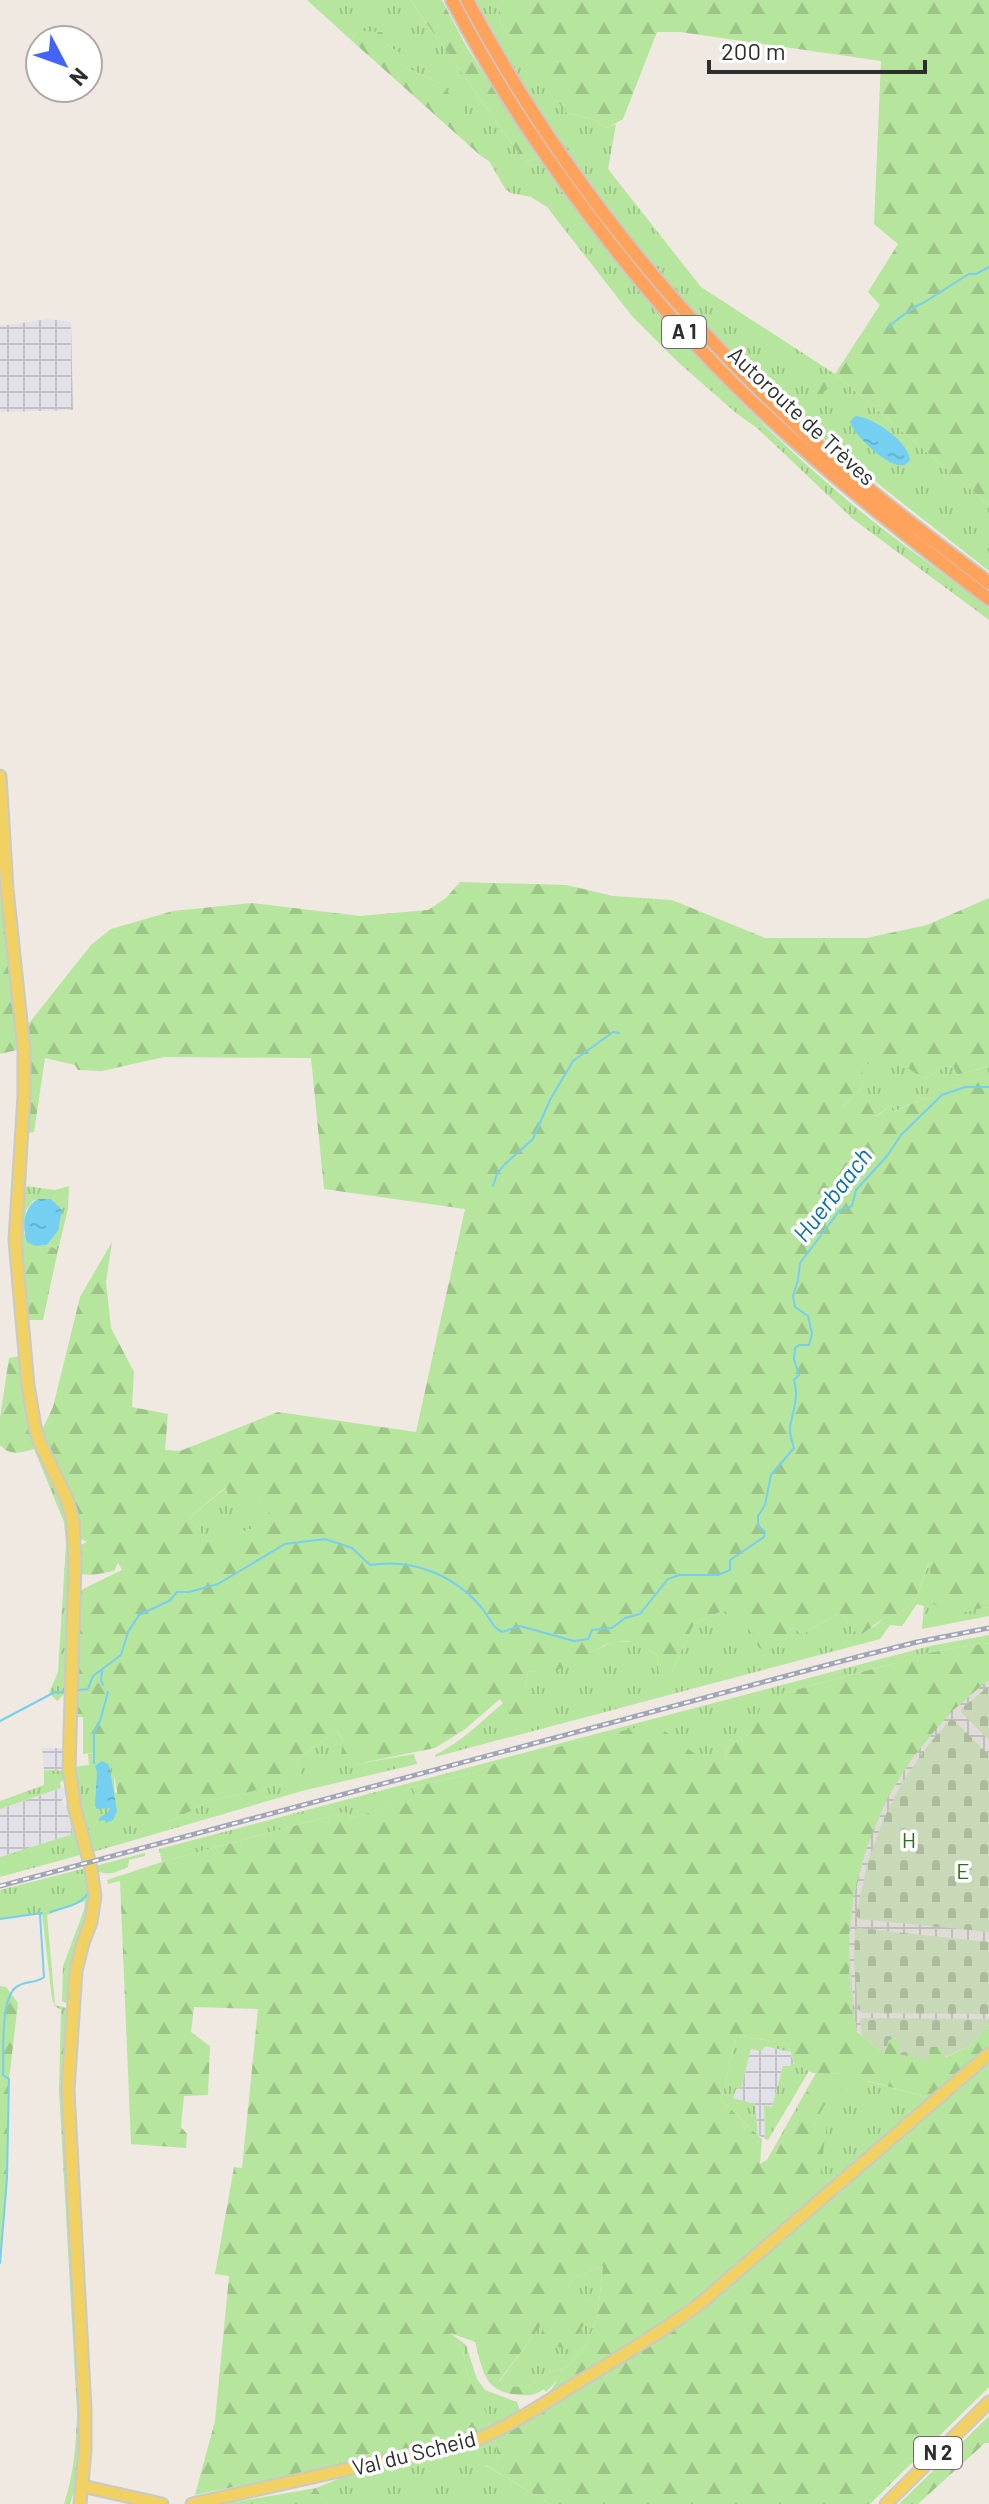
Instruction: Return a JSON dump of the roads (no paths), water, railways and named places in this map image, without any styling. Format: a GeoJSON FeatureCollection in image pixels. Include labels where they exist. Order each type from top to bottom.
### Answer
{"type":"FeatureCollection","features":[{"type":"Feature","properties":{"kind":"highway","name":"Autoroute de Trèves"},"geometry":{"type":"LineString","coordinates":[[452,0],[475,46],[518,116],[619,255],[678,325],[744,394],[846,487],[989,599]]}},
{"type":"Feature","properties":{"kind":"highway","name":"Autoroute de Trèves"},"geometry":{"type":"LineString","coordinates":[[467,0],[529,109],[565,161],[628,247],[689,317],[793,423],[911,523],[989,583]]}},
{"type":"Feature","properties":{"kind":"main road"},"geometry":{"type":"LineString","coordinates":[[0,776],[7,889],[24,1050],[15,1240],[19,1293],[35,1427],[64,1490],[73,1521],[71,1782],[95,1896],[91,1922],[76,1971],[68,2090],[84,2367],[85,2451],[78,2504]]}},
{"type":"Feature","properties":{"kind":"main road","name":"Val du Scheid"},"geometry":{"type":"LineString","coordinates":[[192,2504],[474,2441],[494,2433],[668,2328],[700,2304],[989,2054]]}},
{"type":"Feature","properties":{"kind":"main road","name":"N 2"},"geometry":{"type":"LineString","coordinates":[[886,2504],[989,2402]]}},
{"type":"Feature","properties":{"kind":"main road"},"geometry":{"type":"LineString","coordinates":[[82,2486],[162,2504]]}},
{"type":"Feature","properties":{"kind":"water"},"geometry":{"type":"Polygon","coordinates":[[[855,416],[888,431],[903,445],[910,460],[905,465],[899,465],[878,454],[853,428],[850,422],[855,416]]]}},
{"type":"Feature","properties":{"kind":"water"},"geometry":{"type":"Polygon","coordinates":[[[38,1199],[51,1199],[62,1210],[58,1231],[47,1245],[35,1246],[27,1242],[24,1224],[29,1207],[38,1199]]]}},
{"type":"Feature","properties":{"kind":"water"},"geometry":{"type":"Polygon","coordinates":[[[102,1761],[108,1764],[110,1770],[117,1811],[113,1820],[106,1823],[105,1820],[99,1821],[99,1818],[110,1808],[97,1809],[95,1806],[95,1766],[102,1761]]]}},
{"type":"Feature","properties":{"kind":"waterway"},"geometry":{"type":"LineString","coordinates":[[888,328],[910,310],[969,274],[989,267]]}},
{"type":"Feature","properties":{"kind":"waterway"},"geometry":{"type":"LineString","coordinates":[[493,1186],[504,1165],[533,1139],[550,1100],[573,1061],[613,1032],[619,1033]]}},
{"type":"Feature","properties":{"kind":"waterway","name":"Huerbaach"},"geometry":{"type":"LineString","coordinates":[[78,1690],[88,1689],[93,1676],[121,1655],[128,1632],[139,1615],[169,1601],[177,1592],[218,1584],[285,1544],[325,1539],[352,1548],[370,1565],[402,1564],[432,1572],[471,1596],[502,1632],[520,1626],[574,1641],[588,1639],[592,1630],[612,1628],[625,1618],[640,1614],[668,1579],[679,1575],[718,1575],[730,1570],[730,1560],[764,1537],[765,1532],[758,1526],[758,1516],[765,1505],[771,1475],[794,1448],[790,1430],[796,1398],[794,1380],[799,1375],[794,1359],[795,1348],[809,1345],[812,1334],[808,1316],[795,1307],[793,1296],[800,1263],[840,1210],[852,1206],[856,1190],[887,1156],[901,1135],[942,1095],[965,1087],[989,1087]]}},
{"type":"Feature","properties":{"kind":"waterway"},"geometry":{"type":"LineString","coordinates":[[102,1671],[103,1685]]}},
{"type":"Feature","properties":{"kind":"waterway","name":"Huerbaach"},"geometry":{"type":"LineString","coordinates":[[0,1721],[55,1692],[66,1692]]}},
{"type":"Feature","properties":{"kind":"waterway"},"geometry":{"type":"LineString","coordinates":[[94,1763],[94,1733],[108,1692]]}},
{"type":"Feature","properties":{"kind":"waterway"},"geometry":{"type":"LineString","coordinates":[[50,1912],[78,1902],[89,1891]]}},
{"type":"Feature","properties":{"kind":"waterway"},"geometry":{"type":"LineString","coordinates":[[0,1919],[42,1913]]}},
{"type":"Feature","properties":{"kind":"waterway"},"geometry":{"type":"LineString","coordinates":[[0,2263],[7,2178],[9,2079],[3,2075],[5,2016],[15,1988],[44,1977],[42,1913]]}},
{"type":"Feature","properties":{"kind":"railway"},"geometry":{"type":"LineString","coordinates":[[0,1886],[861,1656],[989,1628]]}},
{"type":"Feature","properties":{"kind":"park label","name":"H"},"geometry":{"type":"Point","coordinates":[909,1840]}},
{"type":"Feature","properties":{"kind":"park label","name":"E"},"geometry":{"type":"Point","coordinates":[963,1871]}}]}
